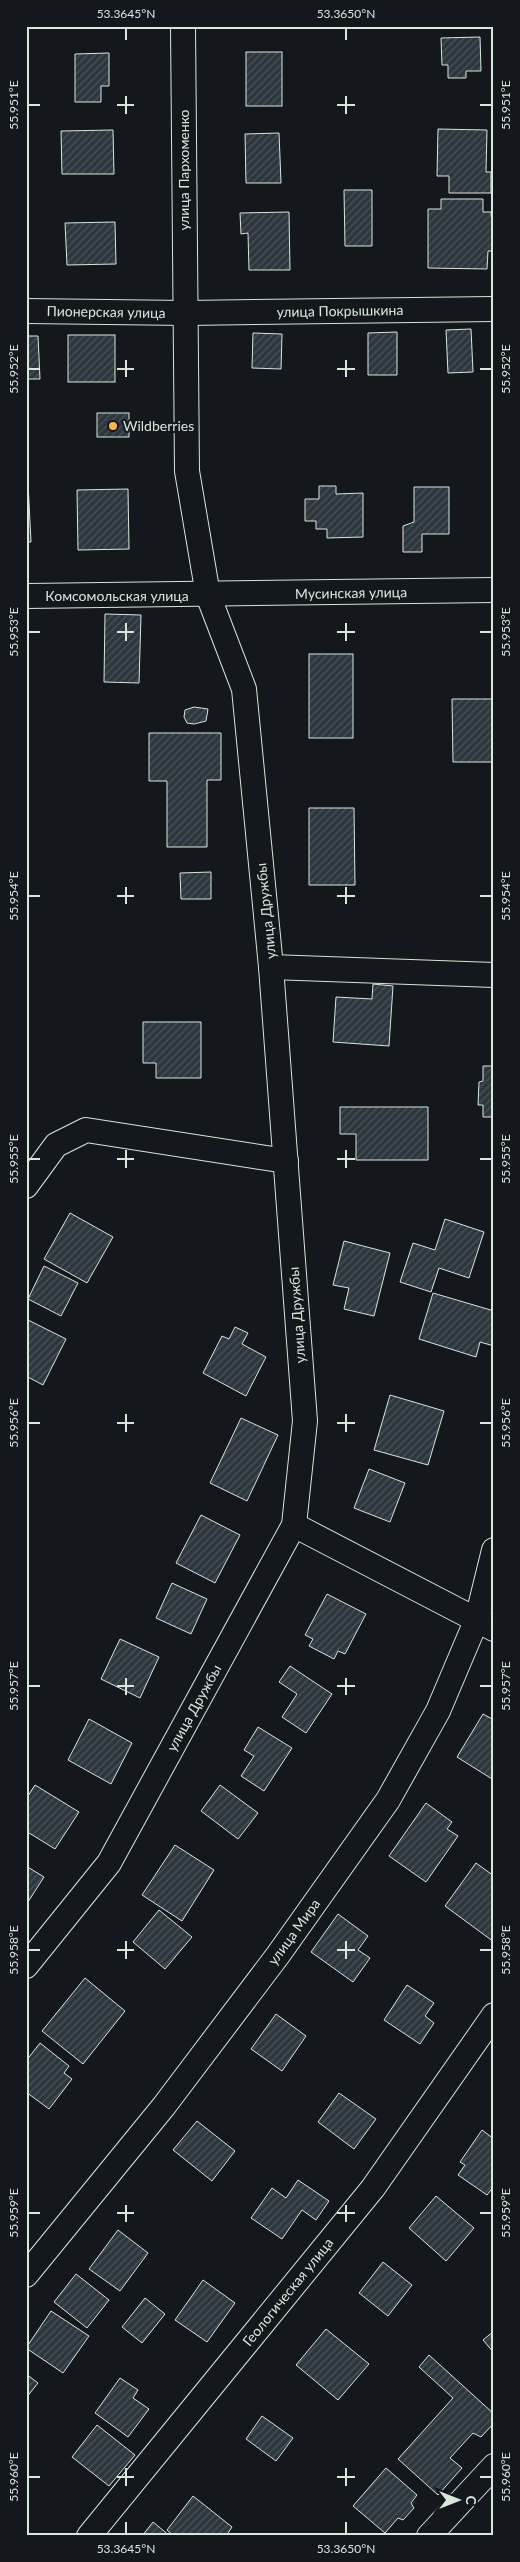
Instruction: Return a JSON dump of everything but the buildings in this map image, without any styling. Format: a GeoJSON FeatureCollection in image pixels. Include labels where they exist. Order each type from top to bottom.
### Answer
{"type":"FeatureCollection","features":[{"type":"Feature","properties":{"kind":"street","name":"улица Пархоменко"},"geometry":{"type":"LineString","coordinates":[[183,26],[187,471],[208,595]]}},
{"type":"Feature","properties":{"kind":"street","name":"улица Покрышкина"},"geometry":{"type":"LineString","coordinates":[[186,313],[494,309]]}},
{"type":"Feature","properties":{"kind":"street","name":"Пионерская улица"},"geometry":{"type":"LineString","coordinates":[[26,311],[186,313]]}},
{"type":"Feature","properties":{"kind":"street","name":"Мусинская улица"},"geometry":{"type":"LineString","coordinates":[[208,595],[494,590]]}},
{"type":"Feature","properties":{"kind":"street","name":"Комсомольская улица"},"geometry":{"type":"LineString","coordinates":[[26,596],[208,595]]}},
{"type":"Feature","properties":{"kind":"street","name":"улица Дружбы"},"geometry":{"type":"LineString","coordinates":[[26,1966],[108,1863],[294,1525],[305,1421],[271,967],[244,688],[208,595]]}},
{"type":"Feature","properties":{"kind":"street"},"geometry":{"type":"LineString","coordinates":[[271,967],[494,975]]}},
{"type":"Feature","properties":{"kind":"street"},"geometry":{"type":"LineString","coordinates":[[26,1186],[56,1145],[86,1130],[286,1161]]}},
{"type":"Feature","properties":{"kind":"street"},"geometry":{"type":"LineString","coordinates":[[294,1525],[485,1624]]}},
{"type":"Feature","properties":{"kind":"street","name":"улица Мира"},"geometry":{"type":"LineString","coordinates":[[26,2275],[188,2074],[278,1955],[388,1800],[485,1624],[494,1550]]}},
{"type":"Feature","properties":{"kind":"street","name":"Геологическая улица"},"geometry":{"type":"LineString","coordinates":[[90,2536],[373,2188],[494,2014]]}},
{"type":"Feature","properties":{"kind":"street"},"geometry":{"type":"LineString","coordinates":[[429,2536],[494,2466]]}},
{"type":"Feature","properties":{"kind":"place","name":"Wildberries"},"geometry":{"type":"Point","coordinates":[113,426]}}]}
